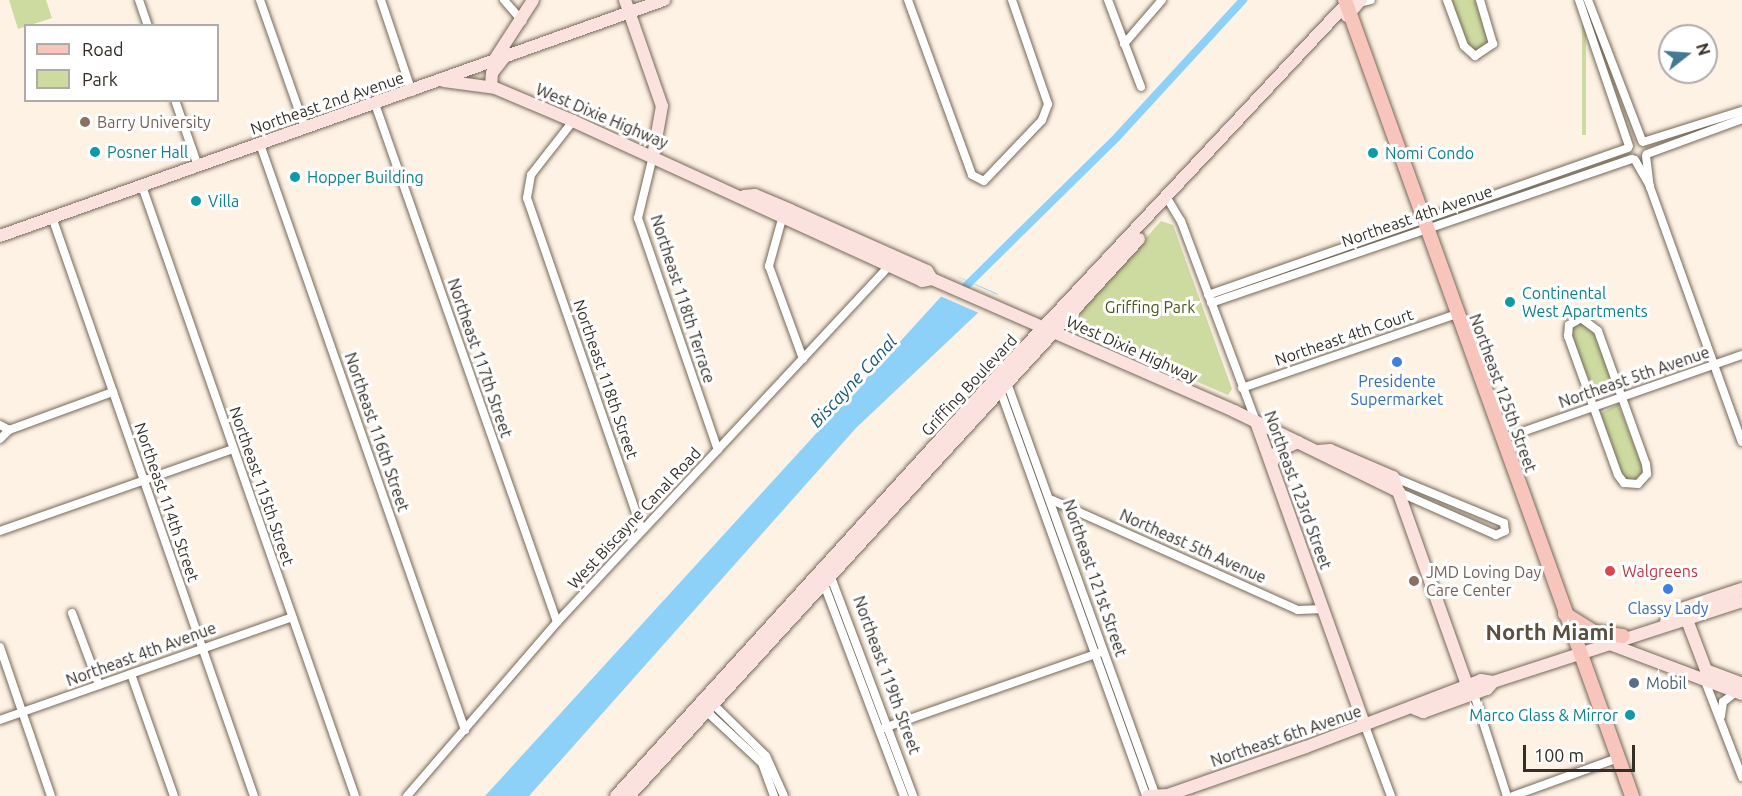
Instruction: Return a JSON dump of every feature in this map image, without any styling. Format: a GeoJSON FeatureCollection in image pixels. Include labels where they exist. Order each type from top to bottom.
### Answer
{"type":"FeatureCollection","features":[{"type":"Feature","properties":{"kind":"main road"},"geometry":{"type":"LineString","coordinates":[[492,61],[522,21],[533,0]]}},
{"type":"Feature","properties":{"kind":"main road","name":"Northeast 2nd Avenue"},"geometry":{"type":"LineString","coordinates":[[0,236],[444,81],[627,6],[664,0]]}},
{"type":"Feature","properties":{"kind":"main road","name":"Griffing Boulevard"},"geometry":{"type":"LineString","coordinates":[[825,575],[1005,388],[1050,330],[1352,3]]}},
{"type":"Feature","properties":{"kind":"main road","name":"Northeast 125th Street"},"geometry":{"type":"LineString","coordinates":[[1352,3],[1425,225],[1632,796]]}},
{"type":"Feature","properties":{"kind":"main road"},"geometry":{"type":"LineString","coordinates":[[627,6],[662,106],[653,156]]}},
{"type":"Feature","properties":{"kind":"main road"},"geometry":{"type":"LineString","coordinates":[[491,87],[492,73],[506,57]]}},
{"type":"Feature","properties":{"kind":"main road","name":"West Dixie Highway"},"geometry":{"type":"LineString","coordinates":[[444,81],[491,87],[744,196],[779,205],[927,271],[932,279]]}},
{"type":"Feature","properties":{"kind":"main road","name":"West Dixie Highway"},"geometry":{"type":"LineString","coordinates":[[744,196],[751,205],[922,280],[932,279],[1050,330],[1256,422],[1399,492]]}},
{"type":"Feature","properties":{"kind":"main road","name":"Griffing Boulevard"},"geometry":{"type":"LineString","coordinates":[[629,796],[998,375],[1050,330]]}},
{"type":"Feature","properties":{"kind":"main road","name":"Northeast 123rd Street"},"geometry":{"type":"LineString","coordinates":[[1256,422],[1365,726]]}},
{"type":"Feature","properties":{"kind":"main road"},"geometry":{"type":"LineString","coordinates":[[1272,463],[1282,448],[1298,442]]}},
{"type":"Feature","properties":{"kind":"main road","name":"West Dixie Highway"},"geometry":{"type":"LineString","coordinates":[[1318,451],[1330,450],[1393,477]]}},
{"type":"Feature","properties":{"kind":"main road"},"geometry":{"type":"LineString","coordinates":[[1393,477],[1471,689]]}},
{"type":"Feature","properties":{"kind":"main road","name":"Northeast 6th Avenue"},"geometry":{"type":"LineString","coordinates":[[1666,622],[1678,610],[1742,589]]}},
{"type":"Feature","properties":{"kind":"main road","name":"Northeast 6th Avenue"},"geometry":{"type":"LineString","coordinates":[[1157,795],[1415,709],[1420,701],[1471,689],[1666,622],[1687,620],[1742,601]]}},
{"type":"Feature","properties":{"kind":"main road"},"geometry":{"type":"LineString","coordinates":[[1565,614],[1594,632],[1623,636]]}},
{"type":"Feature","properties":{"kind":"main road"},"geometry":{"type":"LineString","coordinates":[[1687,620],[1706,676]]}},
{"type":"Feature","properties":{"kind":"main road"},"geometry":{"type":"LineString","coordinates":[[1607,643],[1706,676],[1740,690]]}},
{"type":"Feature","properties":{"kind":"main road","name":"Griffing Boulevard"},"geometry":{"type":"LineString","coordinates":[[616,796],[707,705]]}},
{"type":"Feature","properties":{"kind":"street"},"geometry":{"type":"LineString","coordinates":[[139,0],[147,24]]}},
{"type":"Feature","properties":{"kind":"street"},"geometry":{"type":"LineString","coordinates":[[260,0],[305,128]]}},
{"type":"Feature","properties":{"kind":"street"},"geometry":{"type":"LineString","coordinates":[[381,0],[412,92]]}},
{"type":"Feature","properties":{"kind":"street"},"geometry":{"type":"LineString","coordinates":[[504,0],[522,21]]}},
{"type":"Feature","properties":{"kind":"street"},"geometry":{"type":"LineString","coordinates":[[908,0],[972,175],[984,181],[1042,120],[1048,104],[1012,0]]}},
{"type":"Feature","properties":{"kind":"street"},"geometry":{"type":"LineString","coordinates":[[1108,0],[1141,87]]}},
{"type":"Feature","properties":{"kind":"street"},"geometry":{"type":"LineString","coordinates":[[1124,44],[1162,0]]}},
{"type":"Feature","properties":{"kind":"street"},"geometry":{"type":"LineString","coordinates":[[1352,3],[1371,0]]}},
{"type":"Feature","properties":{"kind":"street"},"geometry":{"type":"LineString","coordinates":[[1447,0],[1464,46],[1475,56],[1494,44],[1480,0]]}},
{"type":"Feature","properties":{"kind":"street"},"geometry":{"type":"LineString","coordinates":[[1579,0],[1628,147],[1650,187],[1742,442]]}},
{"type":"Feature","properties":{"kind":"street"},"geometry":{"type":"LineString","coordinates":[[1588,0],[1647,155],[1650,187]]}},
{"type":"Feature","properties":{"kind":"street"},"geometry":{"type":"LineString","coordinates":[[176,102],[198,166]]}},
{"type":"Feature","properties":{"kind":"street","name":"Northeast 117th Street"},"geometry":{"type":"LineString","coordinates":[[375,104],[557,622]]}},
{"type":"Feature","properties":{"kind":"street"},"geometry":{"type":"LineString","coordinates":[[1642,142],[1742,111]]}},
{"type":"Feature","properties":{"kind":"street"},"geometry":{"type":"LineString","coordinates":[[1647,155],[1742,119]]}},
{"type":"Feature","properties":{"kind":"street","name":"Northeast 118th Street"},"geometry":{"type":"LineString","coordinates":[[573,122],[526,186],[540,239],[642,530]]}},
{"type":"Feature","properties":{"kind":"street","name":"Northeast 4th Avenue"},"geometry":{"type":"LineString","coordinates":[[1210,299],[1531,188],[1642,142]]}},
{"type":"Feature","properties":{"kind":"street","name":"Northeast 116th Street"},"geometry":{"type":"LineString","coordinates":[[260,144],[465,730]]}},
{"type":"Feature","properties":{"kind":"street","name":"Northeast 4th Avenue"},"geometry":{"type":"LineString","coordinates":[[1531,188],[1647,155]]}},
{"type":"Feature","properties":{"kind":"street","name":"Northeast 118th Terrace"},"geometry":{"type":"LineString","coordinates":[[653,156],[638,218],[718,450]]}},
{"type":"Feature","properties":{"kind":"street","name":"Northeast 115th Street"},"geometry":{"type":"LineString","coordinates":[[142,186],[355,796]]}},
{"type":"Feature","properties":{"kind":"street","name":"Northeast 123rd Street"},"geometry":{"type":"LineString","coordinates":[[1169,201],[1210,299],[1256,422]]}},
{"type":"Feature","properties":{"kind":"street","name":"Northeast 114th Street"},"geometry":{"type":"LineString","coordinates":[[52,217],[254,796]]}},
{"type":"Feature","properties":{"kind":"street"},"geometry":{"type":"LineString","coordinates":[[782,219],[769,266],[803,359]]}},
{"type":"Feature","properties":{"kind":"street","name":"West Biscayne Canal Road"},"geometry":{"type":"LineString","coordinates":[[407,796],[557,622],[889,266]]}},
{"type":"Feature","properties":{"kind":"street","name":"Northeast 4th Court"},"geometry":{"type":"LineString","coordinates":[[1242,388],[1457,314]]}},
{"type":"Feature","properties":{"kind":"street"},"geometry":{"type":"LineString","coordinates":[[1576,319],[1595,325],[1647,469],[1638,484],[1620,480],[1593,406],[1568,336],[1576,319]]}},
{"type":"Feature","properties":{"kind":"street","name":"Northeast 5th Avenue"},"geometry":{"type":"LineString","coordinates":[[1502,439],[1742,355]]}},
{"type":"Feature","properties":{"kind":"street","name":"Northeast 121st Street"},"geometry":{"type":"LineString","coordinates":[[998,375],[1052,500],[1100,652],[1108,664],[1157,795]]}},
{"type":"Feature","properties":{"kind":"street","name":"Northeast 121st Street"},"geometry":{"type":"LineString","coordinates":[[1005,388],[1100,652],[1157,795]]}},
{"type":"Feature","properties":{"kind":"street"},"geometry":{"type":"LineString","coordinates":[[0,440],[9,430],[113,392]]}},
{"type":"Feature","properties":{"kind":"street"},"geometry":{"type":"LineString","coordinates":[[0,425],[9,430]]}},
{"type":"Feature","properties":{"kind":"street"},"geometry":{"type":"LineString","coordinates":[[0,531],[233,449]]}},
{"type":"Feature","properties":{"kind":"street","name":"West Dixie Highway"},"geometry":{"type":"LineString","coordinates":[[1393,477],[1504,524],[1505,531],[1496,535],[1399,492]]}},
{"type":"Feature","properties":{"kind":"street","name":"Northeast 5th Avenue"},"geometry":{"type":"LineString","coordinates":[[1052,500],[1298,610],[1324,609]]}},
{"type":"Feature","properties":{"kind":"street","name":"Northeast 119th Street"},"geometry":{"type":"LineString","coordinates":[[825,575],[913,796]]}},
{"type":"Feature","properties":{"kind":"street"},"geometry":{"type":"LineString","coordinates":[[72,613],[99,685]]}},
{"type":"Feature","properties":{"kind":"street","name":"Northeast 4th Avenue"},"geometry":{"type":"LineString","coordinates":[[0,720],[292,617]]}},
{"type":"Feature","properties":{"kind":"street"},"geometry":{"type":"LineString","coordinates":[[0,647],[51,796]]}},
{"type":"Feature","properties":{"kind":"street"},"geometry":{"type":"LineString","coordinates":[[885,728],[1100,652]]}},
{"type":"Feature","properties":{"kind":"street"},"geometry":{"type":"LineString","coordinates":[[130,674],[174,796]]}},
{"type":"Feature","properties":{"kind":"street"},"geometry":{"type":"LineString","coordinates":[[1706,676],[1742,777]]}},
{"type":"Feature","properties":{"kind":"street"},"geometry":{"type":"LineString","coordinates":[[1471,689],[1508,796]]}},
{"type":"Feature","properties":{"kind":"street"},"geometry":{"type":"LineString","coordinates":[[1720,716],[1723,702],[1740,690]]}},
{"type":"Feature","properties":{"kind":"street"},"geometry":{"type":"LineString","coordinates":[[707,705],[762,763],[774,796]]}},
{"type":"Feature","properties":{"kind":"street"},"geometry":{"type":"LineString","coordinates":[[707,705],[766,756],[784,796]]}},
{"type":"Feature","properties":{"kind":"street","name":"Northeast 123rd Street"},"geometry":{"type":"LineString","coordinates":[[1365,726],[1391,796]]}},
{"type":"Feature","properties":{"kind":"street","name":"Northeast 119th Street"},"geometry":{"type":"LineString","coordinates":[[885,728],[904,796]]}},
{"type":"Feature","properties":{"kind":"street"},"geometry":{"type":"LineString","coordinates":[[1513,796],[1618,758]]}},
{"type":"Feature","properties":{"kind":"green space"},"geometry":{"type":"Polygon","coordinates":[[[9,0],[46,0],[52,18],[33,24],[24,24],[24,27],[18,29],[9,0]]]}},
{"type":"Feature","properties":{"kind":"green space"},"geometry":{"type":"Polygon","coordinates":[[[1449,0],[1478,0],[1491,43],[1480,52],[1469,49],[1449,0]]]}},
{"type":"Feature","properties":{"kind":"green space"},"geometry":{"type":"Polygon","coordinates":[[[1582,0],[1586,0],[1586,135],[1582,135],[1582,0]]]}},
{"type":"Feature","properties":{"kind":"green space","name":"Griffing Park"},"geometry":{"type":"Polygon","coordinates":[[[1161,221],[1173,225],[1232,389],[1228,395],[1076,330],[1073,321],[1161,221]]]}},
{"type":"Feature","properties":{"kind":"green space"},"geometry":{"type":"Polygon","coordinates":[[[1581,320],[1592,326],[1615,386],[1596,397],[1572,339],[1572,327],[1581,320]]]}},
{"type":"Feature","properties":{"kind":"green space"},"geometry":{"type":"Polygon","coordinates":[[[1618,404],[1644,470],[1638,481],[1624,479],[1600,414],[1618,404]]]}},
{"type":"Feature","properties":{"kind":"water"},"geometry":{"type":"Polygon","coordinates":[[[959,277],[998,294],[856,428],[529,796],[485,796],[959,277]]]}},
{"type":"Feature","properties":{"kind":"pier"},"geometry":{"type":"Polygon","coordinates":[[[956,276],[1000,296],[979,313],[940,296],[956,276]]]}},
{"type":"Feature","properties":{"kind":"waterway","name":"Biscayne Canal"},"geometry":{"type":"LineString","coordinates":[[965,287],[1118,136],[1243,0]]}},
{"type":"Feature","properties":{"kind":"place","name":"Barry University"},"geometry":{"type":"Point","coordinates":[85,122]}},
{"type":"Feature","properties":{"kind":"place","name":"Posner Hall"},"geometry":{"type":"Point","coordinates":[95,152]}},
{"type":"Feature","properties":{"kind":"place","name":"Nomi Condo"},"geometry":{"type":"Point","coordinates":[1373,153]}},
{"type":"Feature","properties":{"kind":"place","name":"Hopper Building"},"geometry":{"type":"Point","coordinates":[295,177]}},
{"type":"Feature","properties":{"kind":"place","name":"Villa"},"geometry":{"type":"Point","coordinates":[196,201]}},
{"type":"Feature","properties":{"kind":"place","name":"Continental West Apartments"},"geometry":{"type":"Point","coordinates":[1510,302]}},
{"type":"Feature","properties":{"kind":"place","name":"Presidente Supermarket"},"geometry":{"type":"Point","coordinates":[1397,362]}},
{"type":"Feature","properties":{"kind":"place","name":"Walgreens"},"geometry":{"type":"Point","coordinates":[1610,571]}},
{"type":"Feature","properties":{"kind":"place","name":"JMD Loving Day Care Center"},"geometry":{"type":"Point","coordinates":[1414,581]}},
{"type":"Feature","properties":{"kind":"place","name":"Classy Lady"},"geometry":{"type":"Point","coordinates":[1668,589]}},
{"type":"Feature","properties":{"kind":"place","name":"Mobil"},"geometry":{"type":"Point","coordinates":[1634,683]}},
{"type":"Feature","properties":{"kind":"place","name":"Marco Glass & Mirror"},"geometry":{"type":"Point","coordinates":[1630,715]}},
{"type":"Feature","properties":{"kind":"district","name":"North Miami"},"geometry":{"type":"Point","coordinates":[1550,632]}}]}
